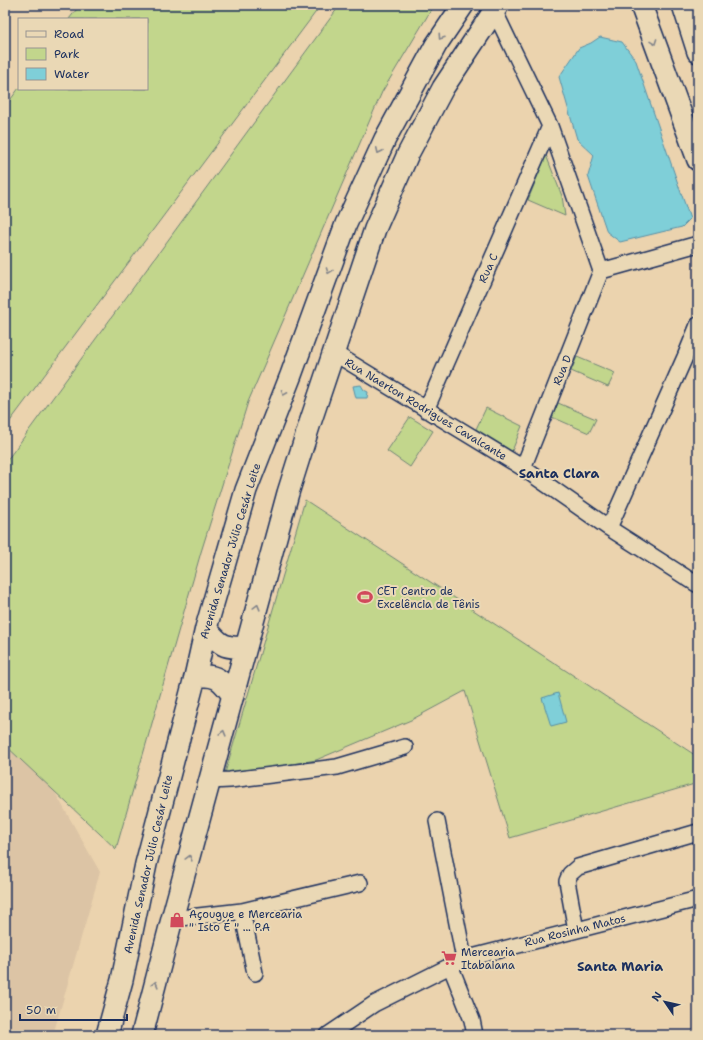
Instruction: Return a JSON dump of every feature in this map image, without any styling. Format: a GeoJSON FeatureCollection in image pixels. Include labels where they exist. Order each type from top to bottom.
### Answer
{"type":"FeatureCollection","features":[{"type":"Feature","properties":{"kind":"main road","name":"Avenida Senador Júlio Cesár Leite"},"geometry":{"type":"LineString","coordinates":[[107,1035],[122,980],[146,864],[195,677],[206,628],[246,490],[291,375],[346,224],[385,139],[436,45],[463,5]]}},
{"type":"Feature","properties":{"kind":"main road"},"geometry":{"type":"LineString","coordinates":[[641,5],[698,160]]}},
{"type":"Feature","properties":{"kind":"main road"},"geometry":{"type":"LineString","coordinates":[[683,5],[698,52]]}},
{"type":"Feature","properties":{"kind":"main road"},"geometry":{"type":"LineString","coordinates":[[142,1035],[172,919],[288,493],[375,229],[408,154],[443,88],[496,7]]}},
{"type":"Feature","properties":{"kind":"main road"},"geometry":{"type":"LineString","coordinates":[[206,628],[216,640],[224,646],[234,648],[246,646]]}},
{"type":"Feature","properties":{"kind":"main road"},"geometry":{"type":"LineString","coordinates":[[195,677],[207,675],[216,678],[224,684],[233,696]]}},
{"type":"Feature","properties":{"kind":"street"},"geometry":{"type":"LineString","coordinates":[[496,7],[550,126],[601,271],[698,244]]}},
{"type":"Feature","properties":{"kind":"street","name":"Rua C"},"geometry":{"type":"LineString","coordinates":[[426,410],[550,126]]}},
{"type":"Feature","properties":{"kind":"street","name":"Rua D"},"geometry":{"type":"LineString","coordinates":[[523,468],[601,271]]}},
{"type":"Feature","properties":{"kind":"street"},"geometry":{"type":"LineString","coordinates":[[609,528],[682,365],[698,325]]}},
{"type":"Feature","properties":{"kind":"street","name":"Rua Naerton Rodrigues Cavalcante"},"geometry":{"type":"LineString","coordinates":[[334,353],[523,468],[609,528],[698,585]]}},
{"type":"Feature","properties":{"kind":"street"},"geometry":{"type":"LineString","coordinates":[[210,781],[337,767],[405,747]]}},
{"type":"Feature","properties":{"kind":"street"},"geometry":{"type":"LineString","coordinates":[[436,821],[464,959]]}},
{"type":"Feature","properties":{"kind":"street"},"geometry":{"type":"LineString","coordinates":[[576,930],[567,881],[570,874],[578,867],[698,832]]}},
{"type":"Feature","properties":{"kind":"street"},"geometry":{"type":"LineString","coordinates":[[172,919],[242,911],[360,883]]}},
{"type":"Feature","properties":{"kind":"street","name":"Rua Rosinha Matos"},"geometry":{"type":"LineString","coordinates":[[328,1035],[374,1004],[464,959],[698,899]]}},
{"type":"Feature","properties":{"kind":"street"},"geometry":{"type":"LineString","coordinates":[[242,911],[255,973]]}},
{"type":"Feature","properties":{"kind":"street"},"geometry":{"type":"LineString","coordinates":[[450,965],[472,1020],[475,1035]]}},
{"type":"Feature","properties":{"kind":"shaded area"},"geometry":{"type":"Polygon","coordinates":[[[5,704],[100,872],[53,1035],[5,1035],[5,704]]]}},
{"type":"Feature","properties":{"kind":"green space"},"geometry":{"type":"Polygon","coordinates":[[[80,5],[321,5],[5,428],[5,107],[18,89],[148,90],[148,18],[70,18],[80,5]]]}},
{"type":"Feature","properties":{"kind":"green space"},"geometry":{"type":"Polygon","coordinates":[[[340,5],[434,5],[382,92],[248,402],[201,552],[116,849],[5,745],[5,463],[340,5]]]}},
{"type":"Feature","properties":{"kind":"green space"},"geometry":{"type":"Polygon","coordinates":[[[546,155],[562,196],[565,216],[528,200],[546,155]]]}},
{"type":"Feature","properties":{"kind":"green space"},"geometry":{"type":"Polygon","coordinates":[[[577,357],[615,373],[608,387],[571,371],[577,357]]]}},
{"type":"Feature","properties":{"kind":"green space"},"geometry":{"type":"Polygon","coordinates":[[[558,403],[596,419],[589,433],[552,417],[558,403]]]}},
{"type":"Feature","properties":{"kind":"green space"},"geometry":{"type":"Polygon","coordinates":[[[486,408],[522,426],[512,451],[476,429],[486,408]]]}},
{"type":"Feature","properties":{"kind":"green space"},"geometry":{"type":"Polygon","coordinates":[[[410,417],[433,431],[410,467],[387,451],[410,417]]]}},
{"type":"Feature","properties":{"kind":"green space","name":"CET Centro de Excelência de Tênis"},"geometry":{"type":"Polygon","coordinates":[[[305,500],[698,757],[698,783],[510,838],[465,691],[411,720],[316,760],[292,764],[253,774],[225,773],[305,500]]]}},
{"type":"Feature","properties":{"kind":"water"},"geometry":{"type":"Polygon","coordinates":[[[600,37],[622,42],[636,61],[690,219],[682,227],[620,242],[607,232],[588,176],[594,155],[577,139],[559,77],[579,48],[600,37]]]}},
{"type":"Feature","properties":{"kind":"water"},"geometry":{"type":"Polygon","coordinates":[[[361,385],[364,390],[368,392],[367,398],[356,398],[353,386],[361,385]]]}},
{"type":"Feature","properties":{"kind":"water"},"geometry":{"type":"Polygon","coordinates":[[[558,693],[566,722],[551,726],[542,698],[558,693]]]}},
{"type":"Feature","properties":{"kind":"place","name":"CET Centro de Excelência de Tênis"},"geometry":{"type":"Point","coordinates":[365,597]}},
{"type":"Feature","properties":{"kind":"place","name":"Açougue e Mercearia \" Isto É \" ... P.A"},"geometry":{"type":"Point","coordinates":[177,920]}},
{"type":"Feature","properties":{"kind":"place","name":"Mercearia Itabaiana"},"geometry":{"type":"Point","coordinates":[449,958]}},
{"type":"Feature","properties":{"kind":"district","name":"Santa Clara"},"geometry":{"type":"Point","coordinates":[559,473]}},
{"type":"Feature","properties":{"kind":"district","name":"Santa Maria"},"geometry":{"type":"Point","coordinates":[620,966]}}]}
